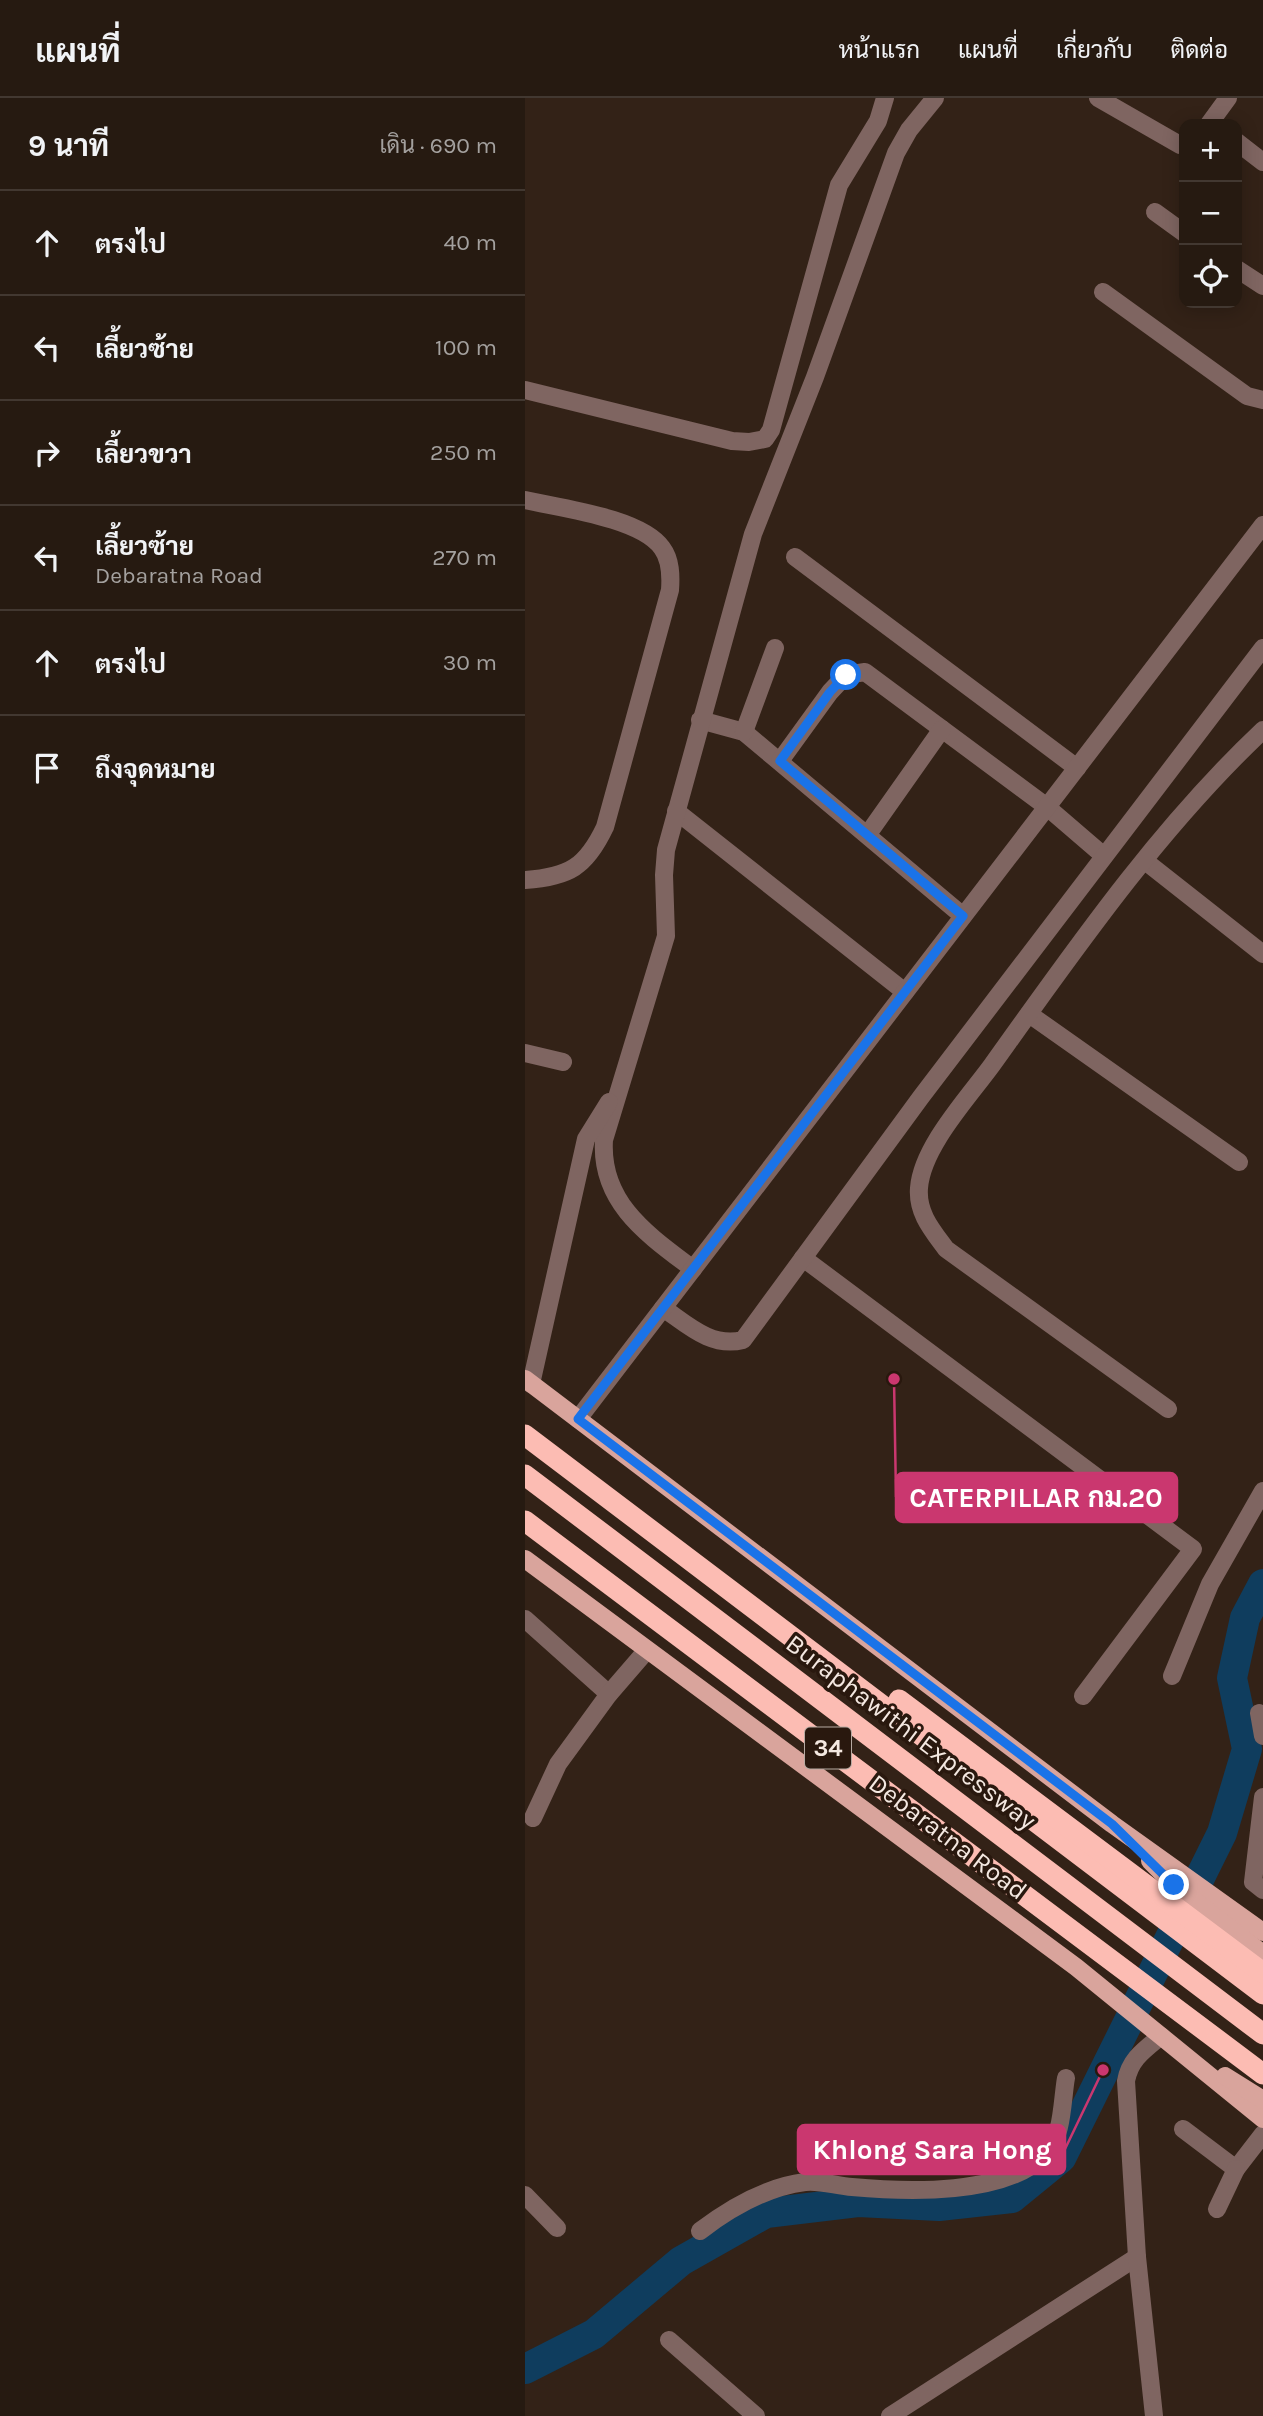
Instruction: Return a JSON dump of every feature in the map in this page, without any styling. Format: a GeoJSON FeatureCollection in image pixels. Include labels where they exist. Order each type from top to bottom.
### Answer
{"type":"FeatureCollection","features":[{"type":"Feature","properties":{"kind":"highway"},"geometry":{"type":"LineString","coordinates":[[525,1420],[1176,1887],[1202,1907],[1263,1973]]}},
{"type":"Feature","properties":{"kind":"highway","name":"Buraphawithi Expressway"},"geometry":{"type":"LineString","coordinates":[[525,1435],[1263,1994]]}},
{"type":"Feature","properties":{"kind":"highway","name":"Buraphawithi Expressway"},"geometry":{"type":"LineString","coordinates":[[525,1475],[1263,2034]]}},
{"type":"Feature","properties":{"kind":"highway","name":"Debaratna Road"},"geometry":{"type":"LineString","coordinates":[[525,1521],[1263,2074]]}},
{"type":"Feature","properties":{"kind":"main road"},"geometry":{"type":"LineString","coordinates":[[528,1381],[1112,1824],[1176,1887],[1263,1954]]}},
{"type":"Feature","properties":{"kind":"main road","name":"Debaratna Road"},"geometry":{"type":"LineString","coordinates":[[525,1559],[1076,1967],[1263,2119]]}},
{"type":"Feature","properties":{"kind":"main road"},"geometry":{"type":"LineString","coordinates":[[1202,1907],[1263,1932]]}},
{"type":"Feature","properties":{"kind":"main road"},"geometry":{"type":"LineString","coordinates":[[1152,2029],[1263,2100]]}},
{"type":"Feature","properties":{"kind":"lane"},"geometry":{"type":"LineString","coordinates":[[525,390],[731,440],[749,442],[765,439],[771,430],[839,185],[878,121],[885,98]]}},
{"type":"Feature","properties":{"kind":"lane"},"geometry":{"type":"LineString","coordinates":[[693,1269],[643,1231],[614,1196],[603,1156],[604,1140],[666,936],[666,850],[753,534],[815,377],[884,184],[909,130],[935,98]]}},
{"type":"Feature","properties":{"kind":"lane"},"geometry":{"type":"LineString","coordinates":[[1098,98],[1179,144]]}},
{"type":"Feature","properties":{"kind":"lane"},"geometry":{"type":"LineString","coordinates":[[1214,119],[1228,98]]}},
{"type":"Feature","properties":{"kind":"lane"},"geometry":{"type":"LineString","coordinates":[[1242,146],[1263,162]]}},
{"type":"Feature","properties":{"kind":"lane"},"geometry":{"type":"LineString","coordinates":[[1155,212],[1179,229]]}},
{"type":"Feature","properties":{"kind":"lane"},"geometry":{"type":"LineString","coordinates":[[1242,272],[1263,286]]}},
{"type":"Feature","properties":{"kind":"lane"},"geometry":{"type":"LineString","coordinates":[[1103,292],[1247,396],[1263,400]]}},
{"type":"Feature","properties":{"kind":"lane"},"geometry":{"type":"LineString","coordinates":[[525,500],[602,517],[641,531],[662,548],[671,570],[670,590],[605,827],[596,845],[580,865],[553,878],[525,880]]}},
{"type":"Feature","properties":{"kind":"lane"},"geometry":{"type":"LineString","coordinates":[[578,1419],[1263,525]]}},
{"type":"Feature","properties":{"kind":"lane"},"geometry":{"type":"LineString","coordinates":[[795,557],[1077,768]]}},
{"type":"Feature","properties":{"kind":"lane"},"geometry":{"type":"LineString","coordinates":[[744,732],[775,648]]}},
{"type":"Feature","properties":{"kind":"lane"},"geometry":{"type":"LineString","coordinates":[[663,1308],[707,1338],[727,1344],[743,1340],[1104,856],[1263,648]]}},
{"type":"Feature","properties":{"kind":"lane"},"geometry":{"type":"LineString","coordinates":[[780,761],[830,692],[846,675],[865,671],[1047,807],[1104,856]]}},
{"type":"Feature","properties":{"kind":"lane"},"geometry":{"type":"LineString","coordinates":[[700,720],[744,732],[963,916]]}},
{"type":"Feature","properties":{"kind":"lane"},"geometry":{"type":"LineString","coordinates":[[868,834],[942,729]]}},
{"type":"Feature","properties":{"kind":"lane"},"geometry":{"type":"LineString","coordinates":[[1168,1409],[946,1249],[922,1216],[918,1189],[932,1149],[1029,1014],[1145,861],[1216,774],[1263,730]]}},
{"type":"Feature","properties":{"kind":"lane"},"geometry":{"type":"LineString","coordinates":[[676,811],[905,992]]}},
{"type":"Feature","properties":{"kind":"lane"},"geometry":{"type":"LineString","coordinates":[[1145,861],[1263,954]]}},
{"type":"Feature","properties":{"kind":"lane"},"geometry":{"type":"LineString","coordinates":[[1029,1014],[1239,1162]]}},
{"type":"Feature","properties":{"kind":"lane"},"geometry":{"type":"LineString","coordinates":[[525,1053],[563,1062]]}},
{"type":"Feature","properties":{"kind":"lane"},"geometry":{"type":"LineString","coordinates":[[528,1381],[586,1139],[623,1081]]}},
{"type":"Feature","properties":{"kind":"lane"},"geometry":{"type":"LineString","coordinates":[[803,1258],[1193,1549],[1083,1696]]}},
{"type":"Feature","properties":{"kind":"lane"},"geometry":{"type":"LineString","coordinates":[[1172,1676],[1210,1584],[1263,1491]]}},
{"type":"Feature","properties":{"kind":"lane"},"geometry":{"type":"LineString","coordinates":[[525,1619],[609,1694]]}},
{"type":"Feature","properties":{"kind":"lane"},"geometry":{"type":"LineString","coordinates":[[533,1818],[558,1764],[609,1694],[647,1650]]}},
{"type":"Feature","properties":{"kind":"lane"},"geometry":{"type":"LineString","coordinates":[[1259,1713],[1263,1735]]}},
{"type":"Feature","properties":{"kind":"lane"},"geometry":{"type":"LineString","coordinates":[[1263,1797],[1253,1882],[1263,1890]]}},
{"type":"Feature","properties":{"kind":"lane"},"geometry":{"type":"LineString","coordinates":[[1152,2029],[1129,2066],[1126,2081],[1137,2257],[1154,2416]]}},
{"type":"Feature","properties":{"kind":"lane"},"geometry":{"type":"LineString","coordinates":[[700,2231],[722,2214],[761,2194],[806,2181],[852,2188],[960,2190],[1014,2175],[1047,2154],[1057,2134],[1066,2078]]}},
{"type":"Feature","properties":{"kind":"lane"},"geometry":{"type":"LineString","coordinates":[[1183,2129],[1236,2169]]}},
{"type":"Feature","properties":{"kind":"lane"},"geometry":{"type":"LineString","coordinates":[[1217,2209],[1236,2169],[1263,2134]]}},
{"type":"Feature","properties":{"kind":"lane"},"geometry":{"type":"LineString","coordinates":[[525,2195],[557,2228]]}},
{"type":"Feature","properties":{"kind":"lane"},"geometry":{"type":"LineString","coordinates":[[890,2416],[1137,2257]]}},
{"type":"Feature","properties":{"kind":"lane"},"geometry":{"type":"LineString","coordinates":[[669,2340],[756,2416]]}},
{"type":"Feature","properties":{"kind":"waterway"},"geometry":{"type":"LineString","coordinates":[[525,2369],[594,2334],[681,2261],[766,2213],[858,2202],[939,2206],[1012,2198],[1061,2158],[1222,1833],[1247,1749],[1232,1678],[1245,1618],[1263,1584]]}},
{"type":"Feature","properties":{"kind":"place","name":"CATERPILLAR กม.20"},"geometry":{"type":"Point","coordinates":[894,1379]}},
{"type":"Feature","properties":{"kind":"place","name":"Khlong Sara Hong"},"geometry":{"type":"Point","coordinates":[1103,2070]}},
{"type":"Feature","properties":{"kind":"route"},"geometry":{"type":"LineString","coordinates":[[846,675],[830,692],[780,761],[963,916],[578,1419],[1112,1824],[1174,1885]]}}]}
